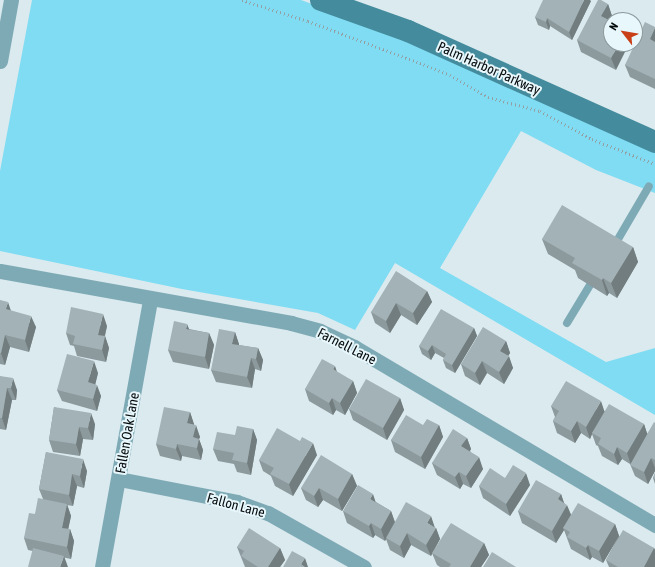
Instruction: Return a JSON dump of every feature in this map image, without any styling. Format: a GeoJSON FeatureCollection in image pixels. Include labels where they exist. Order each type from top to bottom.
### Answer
{"type":"FeatureCollection","features":[{"type":"Feature","properties":{"kind":"street"},"geometry":{"type":"LineString","coordinates":[[0,60],[11,0]]}},
{"type":"Feature","properties":{"kind":"street","name":"Palm Harbor Parkway"},"geometry":{"type":"LineString","coordinates":[[321,0],[408,31],[655,142]]}},
{"type":"Feature","properties":{"kind":"street","name":"Farnell Lane"},"geometry":{"type":"LineString","coordinates":[[0,271],[291,323],[330,335],[655,525]]}},
{"type":"Feature","properties":{"kind":"street","name":"Fallen Oak Lane"},"geometry":{"type":"LineString","coordinates":[[102,567],[119,480],[150,299]]}},
{"type":"Feature","properties":{"kind":"street","name":"Fallon Lane"},"geometry":{"type":"LineString","coordinates":[[119,480],[238,502],[268,513],[364,567]]}},
{"type":"Feature","properties":{"kind":"lane"},"geometry":{"type":"LineString","coordinates":[[613,247],[649,186]]}},
{"type":"Feature","properties":{"kind":"lane"},"geometry":{"type":"LineString","coordinates":[[567,323],[590,286]]}},
{"type":"Feature","properties":{"kind":"path"},"geometry":{"type":"LineString","coordinates":[[242,0],[314,23],[420,63],[450,75],[488,97],[540,111],[592,140],[655,164]]}},
{"type":"Feature","properties":{"kind":"shaded area"},"geometry":{"type":"Polygon","coordinates":[[[32,0],[301,0],[405,38],[655,149],[655,193],[596,170],[521,131],[440,268],[606,362],[655,348],[655,415],[395,263],[355,330],[318,313],[182,289],[0,251],[0,171],[32,0]]]}},
{"type":"Feature","properties":{"kind":"building"},"geometry":{"type":"Polygon","coordinates":[[[543,0],[584,0],[569,32],[547,18],[546,22],[535,17],[543,0]]]}},
{"type":"Feature","properties":{"kind":"building"},"geometry":{"type":"Polygon","coordinates":[[[598,0],[608,4],[601,16],[603,17],[603,52],[614,52],[611,58],[577,40],[598,0]]]}},
{"type":"Feature","properties":{"kind":"building"},"geometry":{"type":"Polygon","coordinates":[[[645,22],[655,27],[650,39],[655,42],[655,79],[625,65],[631,52],[643,52],[643,26],[645,22]]]}},
{"type":"Feature","properties":{"kind":"building"},"geometry":{"type":"Polygon","coordinates":[[[562,205],[633,247],[611,283],[603,278],[602,280],[572,263],[575,258],[542,239],[562,205]]]}},
{"type":"Feature","properties":{"kind":"building"},"geometry":{"type":"Polygon","coordinates":[[[396,271],[427,291],[413,313],[396,303],[386,321],[371,312],[396,271]]]}},
{"type":"Feature","properties":{"kind":"building"},"geometry":{"type":"Polygon","coordinates":[[[0,300],[8,302],[6,309],[31,316],[25,340],[5,335],[1,353],[0,353],[0,300]]]}},
{"type":"Feature","properties":{"kind":"building"},"geometry":{"type":"Polygon","coordinates":[[[71,307],[103,314],[98,335],[105,336],[102,350],[73,344],[75,336],[66,333],[71,307]]]}},
{"type":"Feature","properties":{"kind":"building"},"geometry":{"type":"Polygon","coordinates":[[[441,309],[474,328],[452,365],[443,360],[446,354],[432,345],[428,351],[419,346],[441,309]]]}},
{"type":"Feature","properties":{"kind":"building"},"geometry":{"type":"Polygon","coordinates":[[[174,321],[187,324],[186,329],[209,333],[205,357],[168,350],[174,321]]]}},
{"type":"Feature","properties":{"kind":"building"},"geometry":{"type":"Polygon","coordinates":[[[483,327],[506,341],[500,351],[509,356],[499,372],[482,361],[475,373],[461,364],[483,327]]]}},
{"type":"Feature","properties":{"kind":"building"},"geometry":{"type":"Polygon","coordinates":[[[219,329],[235,332],[232,344],[258,348],[256,359],[251,358],[247,377],[211,370],[219,329]]]}},
{"type":"Feature","properties":{"kind":"building"},"geometry":{"type":"Polygon","coordinates":[[[67,354],[94,361],[88,382],[97,385],[93,399],[57,390],[67,354]]]}},
{"type":"Feature","properties":{"kind":"building"},"geometry":{"type":"Polygon","coordinates":[[[322,359],[335,366],[333,369],[353,381],[340,403],[332,398],[329,403],[305,389],[322,359]]]}},
{"type":"Feature","properties":{"kind":"building"},"geometry":{"type":"Polygon","coordinates":[[[0,376],[13,378],[11,388],[7,388],[2,418],[0,418],[0,376]]]}},
{"type":"Feature","properties":{"kind":"building"},"geometry":{"type":"Polygon","coordinates":[[[366,379],[400,398],[383,428],[349,409],[366,379]]]}},
{"type":"Feature","properties":{"kind":"building"},"geometry":{"type":"Polygon","coordinates":[[[566,381],[601,401],[586,427],[577,421],[571,431],[553,421],[559,411],[551,406],[566,381]]]}},
{"type":"Feature","properties":{"kind":"building"},"geometry":{"type":"Polygon","coordinates":[[[609,404],[644,424],[627,453],[617,447],[614,454],[598,444],[601,438],[592,433],[609,404]]]}},
{"type":"Feature","properties":{"kind":"building"},"geometry":{"type":"Polygon","coordinates":[[[54,407],[91,413],[88,428],[79,427],[76,444],[49,440],[54,407]]]}},
{"type":"Feature","properties":{"kind":"building"},"geometry":{"type":"Polygon","coordinates":[[[164,407],[190,412],[187,423],[196,425],[193,437],[199,439],[197,448],[177,444],[176,449],[156,444],[164,407]]]}},
{"type":"Feature","properties":{"kind":"building"},"geometry":{"type":"Polygon","coordinates":[[[406,415],[423,425],[427,419],[439,425],[421,457],[391,440],[406,415]]]}},
{"type":"Feature","properties":{"kind":"building"},"geometry":{"type":"Polygon","coordinates":[[[654,422],[655,460],[651,458],[644,472],[630,465],[654,422]]]}},
{"type":"Feature","properties":{"kind":"building"},"geometry":{"type":"Polygon","coordinates":[[[237,426],[253,429],[247,463],[232,460],[234,453],[213,449],[217,432],[235,435],[237,426]]]}},
{"type":"Feature","properties":{"kind":"building"},"geometry":{"type":"Polygon","coordinates":[[[277,428],[300,441],[302,437],[313,443],[289,484],[270,474],[274,468],[259,460],[277,428]]]}},
{"type":"Feature","properties":{"kind":"building"},"geometry":{"type":"Polygon","coordinates":[[[453,429],[467,438],[461,446],[479,457],[466,476],[459,472],[455,477],[432,463],[453,429]]]}},
{"type":"Feature","properties":{"kind":"building"},"geometry":{"type":"Polygon","coordinates":[[[46,452],[83,459],[80,476],[72,474],[69,495],[39,489],[46,452]]]}},
{"type":"Feature","properties":{"kind":"building"},"geometry":{"type":"Polygon","coordinates":[[[321,455],[352,474],[338,499],[319,488],[314,496],[301,488],[321,455]]]}},
{"type":"Feature","properties":{"kind":"building"},"geometry":{"type":"Polygon","coordinates":[[[513,465],[526,473],[506,504],[479,486],[490,468],[505,478],[513,465]]]}},
{"type":"Feature","properties":{"kind":"building"},"geometry":{"type":"Polygon","coordinates":[[[536,480],[561,494],[558,499],[567,505],[552,531],[518,511],[536,480]]]}},
{"type":"Feature","properties":{"kind":"building"},"geometry":{"type":"Polygon","coordinates":[[[358,485],[373,494],[370,499],[391,511],[381,529],[371,523],[369,526],[343,511],[358,485]]]}},
{"type":"Feature","properties":{"kind":"building"},"geometry":{"type":"Polygon","coordinates":[[[38,498],[67,504],[62,528],[70,529],[67,547],[24,538],[29,513],[35,514],[38,498]]]}},
{"type":"Feature","properties":{"kind":"building"},"geometry":{"type":"Polygon","coordinates":[[[406,502],[431,516],[427,523],[436,528],[426,545],[407,533],[400,546],[386,538],[406,502]]]}},
{"type":"Feature","properties":{"kind":"building"},"geometry":{"type":"Polygon","coordinates":[[[578,503],[615,524],[599,551],[588,545],[586,548],[567,537],[570,532],[563,528],[578,503]]]}},
{"type":"Feature","properties":{"kind":"building"},"geometry":{"type":"Polygon","coordinates":[[[451,523],[484,543],[470,567],[449,567],[451,564],[432,553],[451,523]]]}},
{"type":"Feature","properties":{"kind":"building"},"geometry":{"type":"Polygon","coordinates":[[[249,528],[280,548],[268,567],[258,567],[241,556],[244,551],[237,547],[249,528]]]}},
{"type":"Feature","properties":{"kind":"building"},"geometry":{"type":"Polygon","coordinates":[[[623,530],[654,548],[644,567],[618,567],[606,560],[623,530]]]}},
{"type":"Feature","properties":{"kind":"building"},"geometry":{"type":"Polygon","coordinates":[[[33,548],[64,556],[60,567],[28,567],[33,548]]]}},
{"type":"Feature","properties":{"kind":"building"},"geometry":{"type":"Polygon","coordinates":[[[292,551],[305,558],[301,564],[305,567],[283,567],[292,551]]]}},
{"type":"Feature","properties":{"kind":"building"},"geometry":{"type":"Polygon","coordinates":[[[492,552],[516,567],[483,567],[492,552]]]}}]}
